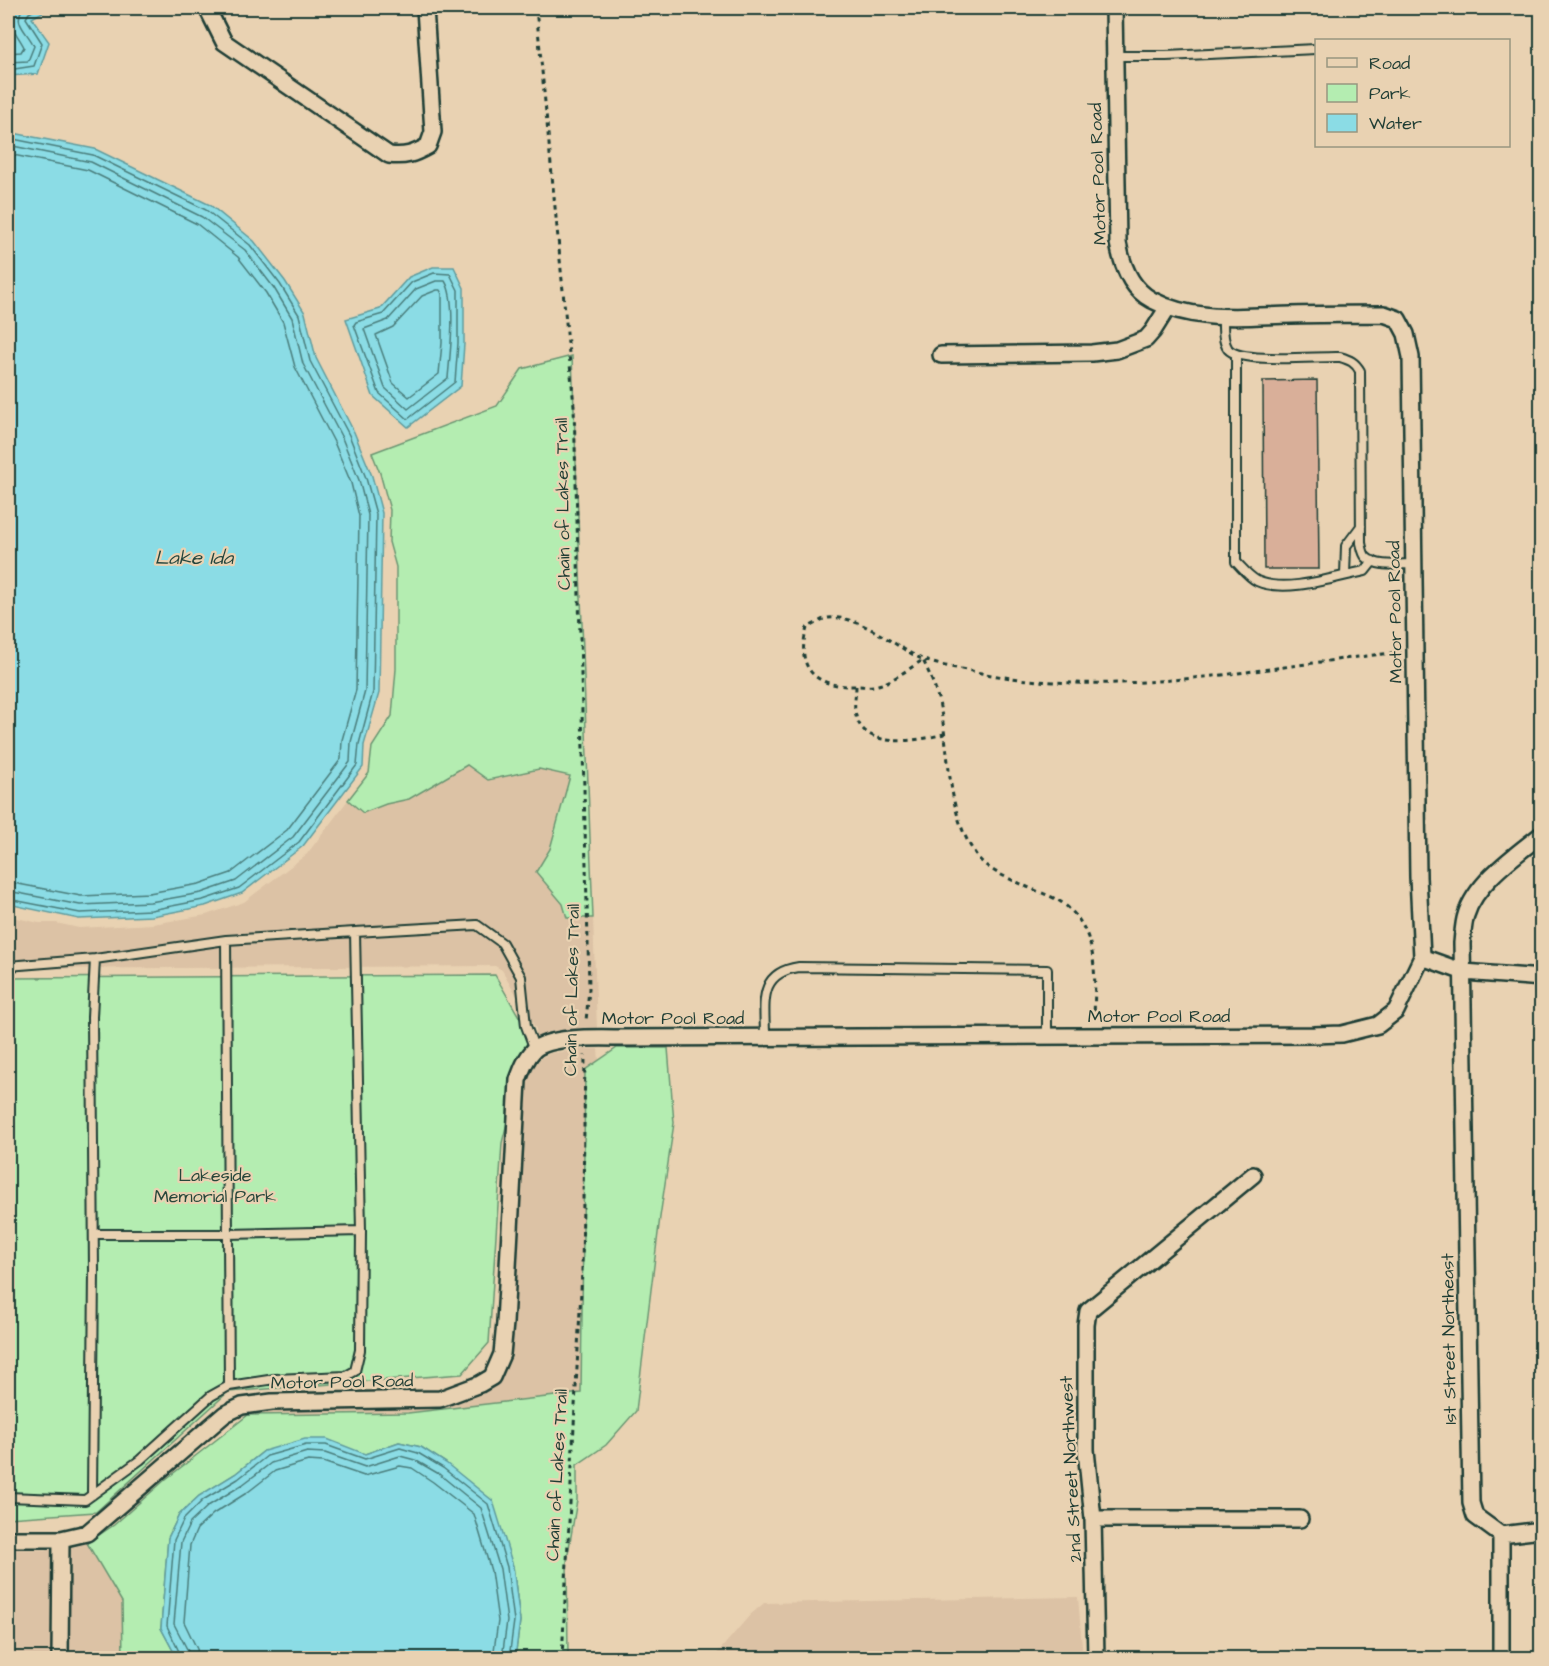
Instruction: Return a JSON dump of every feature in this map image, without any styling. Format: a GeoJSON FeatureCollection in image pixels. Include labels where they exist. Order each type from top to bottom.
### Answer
{"type":"FeatureCollection","features":[{"type":"Feature","properties":{"kind":"street"},"geometry":{"type":"LineString","coordinates":[[211,8],[209,12],[224,42],[389,155],[402,156],[412,155],[428,146],[433,132],[425,8]]}},
{"type":"Feature","properties":{"kind":"street","name":"Motor Pool Road"},"geometry":{"type":"LineString","coordinates":[[8,1539],[62,1539],[87,1533],[225,1414],[242,1406],[272,1402],[440,1399],[492,1377],[501,1354],[505,1323],[518,1080],[523,1065],[535,1050],[548,1043],[585,1039],[765,1037],[1314,1035],[1355,1031],[1378,1024],[1396,1011],[1422,957],[1418,877],[1411,357],[1406,334],[1398,319],[1384,314],[1223,316],[1187,314],[1150,300],[1130,280],[1121,261],[1118,243],[1114,8]]}},
{"type":"Feature","properties":{"kind":"street"},"geometry":{"type":"LineString","coordinates":[[941,355],[1092,353],[1118,350],[1146,339],[1168,307]]}},
{"type":"Feature","properties":{"kind":"street","name":"1st Street Northeast"},"geometry":{"type":"LineString","coordinates":[[1501,1535],[1475,1516],[1470,1503],[1462,944],[1466,916],[1474,899],[1492,876],[1542,834]]}},
{"type":"Feature","properties":{"kind":"street"},"geometry":{"type":"LineString","coordinates":[[1422,957],[1464,972],[1542,978]]}},
{"type":"Feature","properties":{"kind":"street","name":"2nd Street Northwest"},"geometry":{"type":"LineString","coordinates":[[1096,1659],[1093,1519],[1086,1450],[1088,1311],[1253,1175]]}},
{"type":"Feature","properties":{"kind":"street"},"geometry":{"type":"LineString","coordinates":[[1093,1519],[1300,1519]]}},
{"type":"Feature","properties":{"kind":"street"},"geometry":{"type":"LineString","coordinates":[[1501,1659],[1501,1535],[1542,1530]]}},
{"type":"Feature","properties":{"kind":"street"},"geometry":{"type":"LineString","coordinates":[[60,1659],[62,1539]]}},
{"type":"Feature","properties":{"kind":"lane"},"geometry":{"type":"LineString","coordinates":[[1115,57],[1166,57],[1315,49]]}},
{"type":"Feature","properties":{"kind":"lane"},"geometry":{"type":"LineString","coordinates":[[1223,316],[1225,344],[1230,351],[1236,354],[1256,358],[1340,357],[1357,365],[1360,371],[1361,543],[1365,556],[1373,561],[1414,564]]}},
{"type":"Feature","properties":{"kind":"lane"},"geometry":{"type":"LineString","coordinates":[[1236,354],[1236,562],[1259,582],[1280,586],[1303,584],[1365,571],[1373,561]]}},
{"type":"Feature","properties":{"kind":"lane"},"geometry":{"type":"LineString","coordinates":[[1345,575],[1346,546],[1361,526]]}},
{"type":"Feature","properties":{"kind":"lane"},"geometry":{"type":"LineString","coordinates":[[8,966],[95,959],[226,940],[477,925],[502,944],[521,976],[526,1026],[535,1050]]}},
{"type":"Feature","properties":{"kind":"lane"},"geometry":{"type":"LineString","coordinates":[[8,1497],[85,1500],[140,1460],[211,1396],[229,1386],[275,1379],[346,1376],[355,1371],[360,1350],[361,1231],[355,932]]}},
{"type":"Feature","properties":{"kind":"lane"},"geometry":{"type":"LineString","coordinates":[[226,940],[229,1386]]}},
{"type":"Feature","properties":{"kind":"lane"},"geometry":{"type":"LineString","coordinates":[[92,1495],[94,1234],[92,1017],[95,959]]}},
{"type":"Feature","properties":{"kind":"lane"},"geometry":{"type":"LineString","coordinates":[[765,1037],[766,993],[769,982],[786,969],[800,967],[1047,970],[1047,1036]]}},
{"type":"Feature","properties":{"kind":"lane"},"geometry":{"type":"LineString","coordinates":[[94,1234],[361,1231]]}},
{"type":"Feature","properties":{"kind":"path","name":"Chain of Lakes Trail"},"geometry":{"type":"LineString","coordinates":[[536,8],[574,406],[589,989],[585,1039],[582,1271],[562,1659]]}},
{"type":"Feature","properties":{"kind":"path"},"geometry":{"type":"LineString","coordinates":[[923,660],[878,686],[837,687],[821,681],[810,672],[803,659],[803,643],[807,628],[827,618],[850,621],[883,636],[923,660],[978,672],[1037,681],[1086,685],[1141,684],[1415,650]]}},
{"type":"Feature","properties":{"kind":"path"},"geometry":{"type":"LineString","coordinates":[[923,660],[940,706],[957,819],[969,844],[979,859],[996,872],[1060,902],[1078,918],[1087,933],[1093,953],[1095,973],[1094,1036]]}},
{"type":"Feature","properties":{"kind":"path"},"geometry":{"type":"LineString","coordinates":[[856,686],[855,710],[858,723],[867,733],[880,739],[899,742],[922,740],[944,734]]}},
{"type":"Feature","properties":{"kind":"shaded area"},"geometry":{"type":"Polygon","coordinates":[[[467,765],[488,780],[539,769],[570,777],[550,849],[536,872],[563,904],[567,918],[593,918],[597,1028],[547,1033],[536,1038],[536,1029],[502,970],[495,966],[8,969],[8,916],[79,928],[153,924],[206,915],[244,902],[307,854],[348,800],[363,813],[409,798],[467,765]]]}},
{"type":"Feature","properties":{"kind":"shaded area"},"geometry":{"type":"Polygon","coordinates":[[[598,1049],[599,1061],[585,1070],[582,1393],[408,1413],[256,1414],[441,1409],[483,1394],[499,1384],[510,1358],[514,1324],[527,1082],[531,1071],[541,1058],[551,1053],[598,1049]]]}},
{"type":"Feature","properties":{"kind":"shaded area"},"geometry":{"type":"Polygon","coordinates":[[[87,1543],[122,1602],[123,1658],[69,1658],[71,1548],[87,1543]]]}},
{"type":"Feature","properties":{"kind":"shaded area"},"geometry":{"type":"Polygon","coordinates":[[[8,1549],[52,1550],[51,1658],[8,1658],[8,1549]]]}},
{"type":"Feature","properties":{"kind":"shaded area"},"geometry":{"type":"Polygon","coordinates":[[[1078,1597],[1083,1658],[713,1658],[750,1615],[764,1603],[1078,1597]]]}},
{"type":"Feature","properties":{"kind":"green space"},"geometry":{"type":"Polygon","coordinates":[[[572,356],[593,918],[567,918],[563,904],[536,872],[550,849],[570,776],[539,769],[488,780],[467,765],[409,799],[386,804],[363,813],[348,800],[369,773],[372,747],[392,716],[396,669],[396,567],[389,542],[390,510],[372,453],[497,406],[522,369],[572,356]]]}},
{"type":"Feature","properties":{"kind":"green space","name":"Lakeside Memorial Park"},"geometry":{"type":"Polygon","coordinates":[[[495,975],[529,1034],[502,1143],[489,1343],[462,1374],[228,1392],[96,1512],[8,1518],[8,978],[495,975]]]}},
{"type":"Feature","properties":{"kind":"green space"},"geometry":{"type":"Polygon","coordinates":[[[617,1048],[668,1048],[674,1123],[636,1411],[606,1445],[577,1465],[577,1500],[567,1560],[568,1658],[515,1658],[520,1621],[513,1566],[446,1463],[421,1447],[399,1442],[365,1454],[264,1451],[235,1474],[199,1496],[179,1515],[168,1538],[161,1628],[177,1658],[123,1658],[122,1602],[87,1543],[114,1525],[166,1479],[248,1415],[408,1413],[581,1393],[585,1070],[617,1048]]]}},
{"type":"Feature","properties":{"kind":"water"},"geometry":{"type":"Polygon","coordinates":[[[8,8],[50,8],[32,18],[49,42],[38,74],[8,76],[8,8]]]}},
{"type":"Feature","properties":{"kind":"water","name":"Lake Ida"},"geometry":{"type":"Polygon","coordinates":[[[8,132],[95,149],[210,205],[254,241],[285,281],[305,313],[316,358],[354,432],[372,476],[382,513],[379,693],[364,745],[363,767],[303,846],[242,893],[205,906],[152,916],[79,919],[8,904],[8,132]]]}},
{"type":"Feature","properties":{"kind":"water"},"geometry":{"type":"Polygon","coordinates":[[[433,267],[454,267],[464,288],[461,386],[408,427],[373,396],[346,319],[380,309],[409,277],[433,267]]]}},
{"type":"Feature","properties":{"kind":"water"},"geometry":{"type":"Polygon","coordinates":[[[305,1439],[327,1439],[365,1454],[399,1442],[421,1447],[446,1463],[493,1501],[513,1566],[520,1621],[515,1658],[177,1658],[161,1628],[168,1538],[179,1515],[199,1496],[235,1474],[264,1451],[305,1439]]]}},
{"type":"Feature","properties":{"kind":"building"},"geometry":{"type":"Polygon","coordinates":[[[1317,380],[1319,569],[1264,569],[1263,381],[1317,380]]]}}]}
